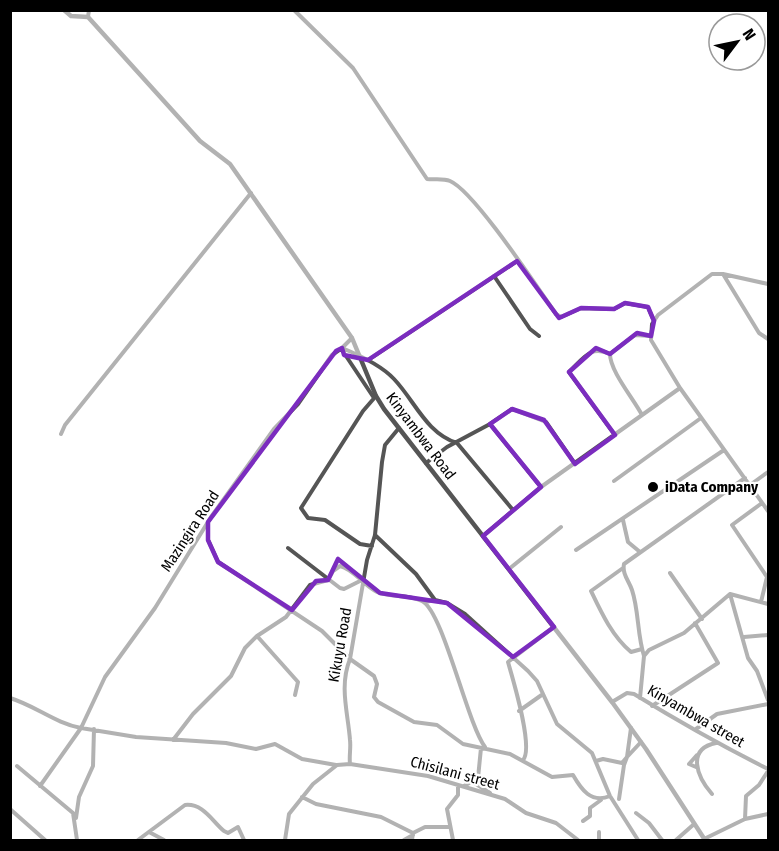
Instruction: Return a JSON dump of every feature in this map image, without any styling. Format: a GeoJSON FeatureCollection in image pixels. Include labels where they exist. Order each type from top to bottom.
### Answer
{"type":"FeatureCollection","features":[{"type":"Feature","properties":{"kind":"street","name":"Kinyambwa Road"},"geometry":{"type":"LineString","coordinates":[[64,10],[71,15],[88,17],[108,36],[193,134],[230,164],[352,338],[364,359],[375,397],[612,702],[641,742],[704,840]]}},
{"type":"Feature","properties":{"kind":"street"},"geometry":{"type":"LineString","coordinates":[[88,10],[88,17]]}},
{"type":"Feature","properties":{"kind":"street"},"geometry":{"type":"LineString","coordinates":[[294,10],[353,68],[427,179],[448,180],[458,186],[488,219],[517,261],[561,317],[581,308],[614,309],[625,303],[648,307],[654,321]]}},
{"type":"Feature","properties":{"kind":"street"},"geometry":{"type":"LineString","coordinates":[[61,434],[65,425],[251,192]]}},
{"type":"Feature","properties":{"kind":"street"},"geometry":{"type":"LineString","coordinates":[[364,359],[517,261]]}},
{"type":"Feature","properties":{"kind":"street"},"geometry":{"type":"LineString","coordinates":[[723,274],[759,333],[768,339]]}},
{"type":"Feature","properties":{"kind":"street"},"geometry":{"type":"LineString","coordinates":[[768,284],[723,274],[708,277],[670,305],[654,321],[651,336],[654,347],[680,388],[768,511]]}},
{"type":"Feature","properties":{"kind":"street"},"geometry":{"type":"LineString","coordinates":[[494,276],[530,329],[539,336]]}},
{"type":"Feature","properties":{"kind":"street"},"geometry":{"type":"LineString","coordinates":[[610,354],[635,334],[651,336]]}},
{"type":"Feature","properties":{"kind":"street","name":"Mazingira Road"},"geometry":{"type":"LineString","coordinates":[[40,786],[81,728],[105,677],[155,608],[208,522],[274,429],[298,404],[332,355],[352,338]]}},
{"type":"Feature","properties":{"kind":"street"},"geometry":{"type":"LineString","coordinates":[[342,348],[364,359],[394,380],[427,424],[448,440],[458,443],[513,510]]}},
{"type":"Feature","properties":{"kind":"street"},"geometry":{"type":"LineString","coordinates":[[342,348],[375,397],[363,411],[301,508],[308,518],[325,520],[360,543],[372,546]]}},
{"type":"Feature","properties":{"kind":"street"},"geometry":{"type":"LineString","coordinates":[[610,354],[599,349],[592,351],[569,372],[615,435]]}},
{"type":"Feature","properties":{"kind":"street"},"geometry":{"type":"LineString","coordinates":[[610,354],[613,370],[627,387],[642,415]]}},
{"type":"Feature","properties":{"kind":"street"},"geometry":{"type":"LineString","coordinates":[[483,536],[541,487],[680,388]]}},
{"type":"Feature","properties":{"kind":"street"},"geometry":{"type":"LineString","coordinates":[[426,463],[447,447],[458,443],[512,409],[544,420],[575,464]]}},
{"type":"Feature","properties":{"kind":"street"},"geometry":{"type":"LineString","coordinates":[[614,481],[701,417]]}},
{"type":"Feature","properties":{"kind":"street"},"geometry":{"type":"LineString","coordinates":[[490,424],[541,487]]}},
{"type":"Feature","properties":{"kind":"street","name":"Kikuyu Road"},"geometry":{"type":"LineString","coordinates":[[350,764],[351,742],[345,699],[346,669],[351,659],[354,626],[375,535],[384,453],[390,437],[399,428]]}},
{"type":"Feature","properties":{"kind":"street"},"geometry":{"type":"LineString","coordinates":[[576,550],[724,450]]}},
{"type":"Feature","properties":{"kind":"street"},"geometry":{"type":"LineString","coordinates":[[750,485],[768,472]]}},
{"type":"Feature","properties":{"kind":"street"},"geometry":{"type":"LineString","coordinates":[[642,649],[631,652],[625,647],[601,613],[591,591],[623,568],[624,564],[640,552],[745,478]]}},
{"type":"Feature","properties":{"kind":"street"},"geometry":{"type":"LineString","coordinates":[[760,602],[767,577],[732,525],[762,502]]}},
{"type":"Feature","properties":{"kind":"street"},"geometry":{"type":"LineString","coordinates":[[623,519],[628,542],[640,552]]}},
{"type":"Feature","properties":{"kind":"street"},"geometry":{"type":"LineString","coordinates":[[208,522],[208,540],[218,562],[322,631],[377,680],[374,697],[378,702],[414,722],[437,725],[463,744],[523,760],[541,773],[552,777],[573,775],[587,795],[602,800]]}},
{"type":"Feature","properties":{"kind":"street"},"geometry":{"type":"LineString","coordinates":[[509,568],[561,527]]}},
{"type":"Feature","properties":{"kind":"street"},"geometry":{"type":"LineString","coordinates":[[375,535],[416,574],[435,600],[465,614],[537,681],[557,724],[585,745],[596,761],[610,796],[636,840]]}},
{"type":"Feature","properties":{"kind":"street"},"geometry":{"type":"LineString","coordinates":[[288,548],[344,589],[360,581]]}},
{"type":"Feature","properties":{"kind":"street"},"geometry":{"type":"LineString","coordinates":[[173,740],[193,714],[231,676],[245,648],[257,636],[286,617],[310,585],[330,578],[333,571],[340,566],[380,593],[424,602],[435,600]]}},
{"type":"Feature","properties":{"kind":"street"},"geometry":{"type":"LineString","coordinates":[[623,568],[634,596],[644,656],[640,698]]}},
{"type":"Feature","properties":{"kind":"street"},"geometry":{"type":"LineString","coordinates":[[670,573],[702,619]]}},
{"type":"Feature","properties":{"kind":"street"},"geometry":{"type":"LineString","coordinates":[[730,594],[768,604]]}},
{"type":"Feature","properties":{"kind":"street"},"geometry":{"type":"LineString","coordinates":[[644,656],[650,650],[684,633],[730,594]]}},
{"type":"Feature","properties":{"kind":"street"},"geometry":{"type":"LineString","coordinates":[[696,729],[717,714],[768,702],[757,671],[748,658],[730,594]]}},
{"type":"Feature","properties":{"kind":"street"},"geometry":{"type":"LineString","coordinates":[[424,602],[433,614],[456,671],[475,732],[483,748],[479,775],[473,782],[460,786],[458,795],[447,810],[453,840]]}},
{"type":"Feature","properties":{"kind":"street"},"geometry":{"type":"LineString","coordinates":[[652,706],[718,663],[695,623]]}},
{"type":"Feature","properties":{"kind":"street"},"geometry":{"type":"LineString","coordinates":[[523,760],[527,754],[526,735],[508,662],[554,627]]}},
{"type":"Feature","properties":{"kind":"street"},"geometry":{"type":"LineString","coordinates":[[744,638],[768,635]]}},
{"type":"Feature","properties":{"kind":"street"},"geometry":{"type":"LineString","coordinates":[[257,636],[298,682],[295,695]]}},
{"type":"Feature","properties":{"kind":"street","name":"Kinyambwa street"},"geometry":{"type":"LineString","coordinates":[[612,702],[627,693],[640,698],[672,719],[696,729],[768,770]]}},
{"type":"Feature","properties":{"kind":"street"},"geometry":{"type":"LineString","coordinates":[[519,711],[543,694]]}},
{"type":"Feature","properties":{"kind":"street"},"geometry":{"type":"LineString","coordinates":[[10,698],[29,704],[69,726],[136,737],[226,743],[256,749],[275,744],[302,759],[337,765],[350,764]]}},
{"type":"Feature","properties":{"kind":"street"},"geometry":{"type":"LineString","coordinates":[[619,799],[620,777],[627,757],[631,728]]}},
{"type":"Feature","properties":{"kind":"street"},"geometry":{"type":"LineString","coordinates":[[77,840],[76,818],[79,797],[93,766],[94,729]]}},
{"type":"Feature","properties":{"kind":"street"},"geometry":{"type":"LineString","coordinates":[[596,761],[603,759],[622,762],[636,750],[641,742]]}},
{"type":"Feature","properties":{"kind":"street"},"geometry":{"type":"LineString","coordinates":[[696,767],[688,764],[702,749],[717,743]]}},
{"type":"Feature","properties":{"kind":"street"},"geometry":{"type":"LineString","coordinates":[[697,755],[696,767],[703,783],[712,794]]}},
{"type":"Feature","properties":{"kind":"street","name":"Chisilani street"},"geometry":{"type":"LineString","coordinates":[[350,764],[428,776],[505,799],[526,813],[556,823],[578,840]]}},
{"type":"Feature","properties":{"kind":"street"},"geometry":{"type":"LineString","coordinates":[[285,840],[289,814],[313,784],[337,765]]}},
{"type":"Feature","properties":{"kind":"street"},"geometry":{"type":"LineString","coordinates":[[17,766],[67,806],[76,818]]}},
{"type":"Feature","properties":{"kind":"street"},"geometry":{"type":"LineString","coordinates":[[744,819],[746,796],[759,785],[768,770]]}},
{"type":"Feature","properties":{"kind":"street"},"geometry":{"type":"LineString","coordinates":[[473,782],[493,796]]}},
{"type":"Feature","properties":{"kind":"street"},"geometry":{"type":"LineString","coordinates":[[584,821],[590,816],[590,808],[610,796]]}},
{"type":"Feature","properties":{"kind":"street"},"geometry":{"type":"LineString","coordinates":[[302,797],[316,804],[381,817],[413,834]]}},
{"type":"Feature","properties":{"kind":"street"},"geometry":{"type":"LineString","coordinates":[[138,840],[191,804],[201,809],[228,833],[238,827],[244,840]]}},
{"type":"Feature","properties":{"kind":"street"},"geometry":{"type":"LineString","coordinates":[[10,809],[45,840]]}},
{"type":"Feature","properties":{"kind":"street"},"geometry":{"type":"LineString","coordinates":[[636,813],[649,823],[662,840]]}},
{"type":"Feature","properties":{"kind":"street"},"geometry":{"type":"LineString","coordinates":[[704,840],[744,819],[768,814]]}},
{"type":"Feature","properties":{"kind":"street"},"geometry":{"type":"LineString","coordinates":[[676,840],[693,825]]}},
{"type":"Feature","properties":{"kind":"street"},"geometry":{"type":"LineString","coordinates":[[404,840],[424,827],[450,827]]}},
{"type":"Feature","properties":{"kind":"street"},"geometry":{"type":"LineString","coordinates":[[149,832],[164,840]]}},
{"type":"Feature","properties":{"kind":"street"},"geometry":{"type":"LineString","coordinates":[[599,832],[599,840]]}},
{"type":"Feature","properties":{"kind":"street"},"geometry":{"type":"LineString","coordinates":[[412,840],[413,834]]}},
{"type":"Feature","properties":{"kind":"highlighted area"},"geometry":{"type":"Polygon","coordinates":[[[517,261],[559,318],[581,308],[614,309],[625,303],[648,307],[654,321],[651,336],[637,333],[610,354],[596,348],[569,372],[615,435],[575,464],[544,420],[512,409],[490,424],[541,487],[483,536],[554,627],[513,657],[447,603],[380,593],[338,559],[328,580],[316,581],[292,610],[218,562],[208,540],[208,522],[336,351],[342,348],[344,355],[368,360],[517,261]]]}},
{"type":"Feature","properties":{"kind":"place","name":"iData Company"},"geometry":{"type":"Point","coordinates":[653,487]}}]}
